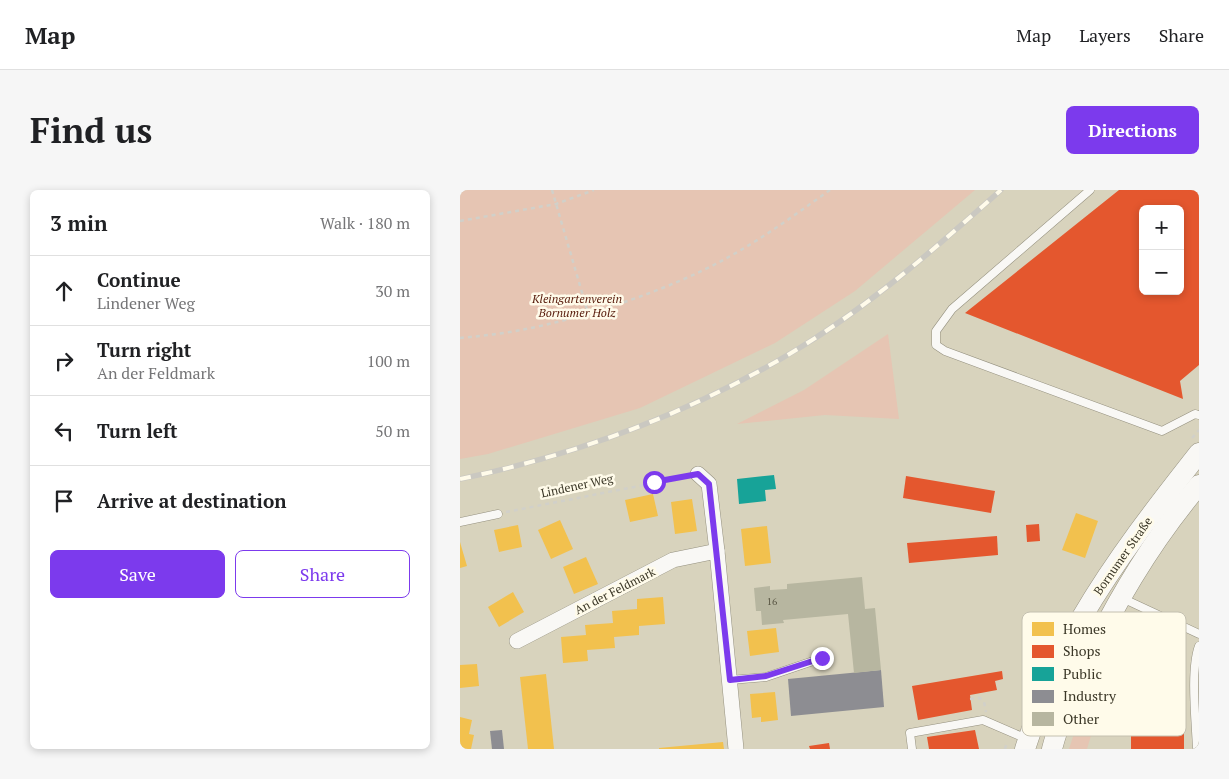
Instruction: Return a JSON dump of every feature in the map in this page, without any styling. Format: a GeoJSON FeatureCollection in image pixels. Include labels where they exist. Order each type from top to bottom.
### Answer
{"type":"FeatureCollection","features":[{"type":"Feature","properties":{"kind":"main road","name":"Bornumer Straße"},"geometry":{"type":"LineString","coordinates":[[1085,612],[1128,545],[1199,452]]}},
{"type":"Feature","properties":{"kind":"main road","name":"Bornumer Straße"},"geometry":{"type":"LineString","coordinates":[[1112,612],[1150,550],[1199,484]]}},
{"type":"Feature","properties":{"kind":"main road","name":"Bornumer Straße"},"geometry":{"type":"LineString","coordinates":[[1052,749],[1056,736]]}},
{"type":"Feature","properties":{"kind":"street"},"geometry":{"type":"LineString","coordinates":[[698,474],[709,484],[736,749]]}},
{"type":"Feature","properties":{"kind":"street","name":"An der Feldmark"},"geometry":{"type":"LineString","coordinates":[[517,641],[673,560],[717,551]]}},
{"type":"Feature","properties":{"kind":"lane"},"geometry":{"type":"LineString","coordinates":[[1090,190],[952,309],[936,331],[936,345],[945,351],[1162,431],[1194,414],[1199,415]]}},
{"type":"Feature","properties":{"kind":"lane"},"geometry":{"type":"LineString","coordinates":[[460,522],[498,514]]}},
{"type":"Feature","properties":{"kind":"lane"},"geometry":{"type":"LineString","coordinates":[[1120,597],[1152,612]]}},
{"type":"Feature","properties":{"kind":"lane"},"geometry":{"type":"LineString","coordinates":[[1186,628],[1199,634]]}},
{"type":"Feature","properties":{"kind":"lane"},"geometry":{"type":"LineString","coordinates":[[1197,749],[1195,691],[1199,646]]}},
{"type":"Feature","properties":{"kind":"lane"},"geometry":{"type":"LineString","coordinates":[[730,680],[766,676],[822,658]]}},
{"type":"Feature","properties":{"kind":"lane"},"geometry":{"type":"LineString","coordinates":[[912,749],[910,733],[984,720],[1026,744]]}},
{"type":"Feature","properties":{"kind":"path"},"geometry":{"type":"LineString","coordinates":[[552,190],[588,313]]}},
{"type":"Feature","properties":{"kind":"path"},"geometry":{"type":"LineString","coordinates":[[460,221],[556,204],[594,190]]}},
{"type":"Feature","properties":{"kind":"path"},"geometry":{"type":"LineString","coordinates":[[460,338],[521,330],[588,313],[658,290],[724,260],[780,225],[830,190]]}},
{"type":"Feature","properties":{"kind":"path","name":"Lindener Weg"},"geometry":{"type":"LineString","coordinates":[[498,514],[698,474]]}},
{"type":"Feature","properties":{"kind":"path"},"geometry":{"type":"LineString","coordinates":[[970,699],[980,698],[984,702],[986,712],[984,720]]}},
{"type":"Feature","properties":{"kind":"green space","name":"Kleingartenverein Bornumer Holz"},"geometry":{"type":"Polygon","coordinates":[[[460,190],[975,190],[855,291],[775,343],[640,408],[488,454],[460,459],[460,190]]]}},
{"type":"Feature","properties":{"kind":"green space"},"geometry":{"type":"Polygon","coordinates":[[[888,334],[899,419],[825,415],[737,424],[804,390],[888,334]]]}},
{"type":"Feature","properties":{"kind":"green space"},"geometry":{"type":"Polygon","coordinates":[[[1074,736],[1091,736],[1087,749],[1069,749],[1074,736]]]}},
{"type":"Feature","properties":{"kind":"building: Homes"},"geometry":{"type":"Polygon","coordinates":[[[653,494],[658,516],[630,522],[625,500],[653,494]]]}},
{"type":"Feature","properties":{"kind":"building: Homes"},"geometry":{"type":"Polygon","coordinates":[[[692,499],[697,531],[675,534],[671,502],[692,499]]]}},
{"type":"Feature","properties":{"kind":"building: Homes"},"geometry":{"type":"Polygon","coordinates":[[[1076,513],[1098,521],[1085,558],[1062,550],[1076,513]]]}},
{"type":"Feature","properties":{"kind":"building: Homes"},"geometry":{"type":"Polygon","coordinates":[[[560,520],[573,549],[551,559],[538,530],[560,520]]]}},
{"type":"Feature","properties":{"kind":"building: Homes"},"geometry":{"type":"Polygon","coordinates":[[[518,525],[522,547],[499,552],[494,530],[518,525]]]}},
{"type":"Feature","properties":{"kind":"building: Homes"},"geometry":{"type":"Polygon","coordinates":[[[767,526],[771,563],[745,566],[741,529],[767,526]]]}},
{"type":"Feature","properties":{"kind":"building: Homes"},"geometry":{"type":"Polygon","coordinates":[[[460,542],[467,566],[460,568],[460,542]]]}},
{"type":"Feature","properties":{"kind":"building: Homes"},"geometry":{"type":"Polygon","coordinates":[[[586,557],[598,584],[574,594],[563,567],[586,557]]]}},
{"type":"Feature","properties":{"kind":"building: Homes"},"geometry":{"type":"Polygon","coordinates":[[[513,592],[524,612],[499,627],[488,607],[513,592]]]}},
{"type":"Feature","properties":{"kind":"building: Homes"},"geometry":{"type":"Polygon","coordinates":[[[663,597],[665,624],[639,626],[639,635],[614,637],[615,648],[587,650],[588,661],[563,663],[561,637],[586,635],[585,625],[613,623],[612,611],[637,609],[637,599],[663,597]]]}},
{"type":"Feature","properties":{"kind":"building: Homes"},"geometry":{"type":"Polygon","coordinates":[[[776,628],[779,652],[750,656],[747,631],[776,628]]]}},
{"type":"Feature","properties":{"kind":"building: Homes"},"geometry":{"type":"Polygon","coordinates":[[[477,664],[479,686],[460,688],[460,665],[477,664]]]}},
{"type":"Feature","properties":{"kind":"building: Homes"},"geometry":{"type":"Polygon","coordinates":[[[546,674],[554,749],[528,749],[520,677],[546,674]]]}},
{"type":"Feature","properties":{"kind":"building: Homes"},"geometry":{"type":"Polygon","coordinates":[[[775,692],[778,720],[761,722],[761,717],[752,718],[750,694],[775,692]]]}},
{"type":"Feature","properties":{"kind":"building: Homes"},"geometry":{"type":"Polygon","coordinates":[[[460,717],[472,720],[469,734],[474,735],[471,749],[460,749],[460,717]]]}},
{"type":"Feature","properties":{"kind":"building: Homes"},"geometry":{"type":"Polygon","coordinates":[[[723,742],[724,749],[659,749],[659,748],[723,742]]]}},
{"type":"Feature","properties":{"kind":"building: Shops"},"geometry":{"type":"Polygon","coordinates":[[[1119,190],[1199,190],[1199,365],[1180,381],[1183,399],[965,313],[1119,190]]]}},
{"type":"Feature","properties":{"kind":"building: Shops"},"geometry":{"type":"Polygon","coordinates":[[[906,476],[995,491],[991,513],[903,498],[906,476]]]}},
{"type":"Feature","properties":{"kind":"building: Shops"},"geometry":{"type":"Polygon","coordinates":[[[1039,524],[1040,541],[1027,542],[1026,525],[1039,524]]]}},
{"type":"Feature","properties":{"kind":"building: Shops"},"geometry":{"type":"Polygon","coordinates":[[[997,536],[998,555],[909,563],[907,543],[997,536]]]}},
{"type":"Feature","properties":{"kind":"building: Shops"},"geometry":{"type":"Polygon","coordinates":[[[1002,671],[1003,679],[995,681],[997,690],[970,695],[972,710],[918,720],[912,686],[1002,671]]]}},
{"type":"Feature","properties":{"kind":"building: Shops"},"geometry":{"type":"Polygon","coordinates":[[[975,730],[979,749],[929,749],[927,737],[975,730]]]}},
{"type":"Feature","properties":{"kind":"building: Shops"},"geometry":{"type":"Polygon","coordinates":[[[1131,736],[1184,736],[1184,749],[1131,749],[1131,736]]]}},
{"type":"Feature","properties":{"kind":"building: Shops"},"geometry":{"type":"Polygon","coordinates":[[[829,743],[830,749],[810,749],[809,746],[829,743]]]}},
{"type":"Feature","properties":{"kind":"building: Public"},"geometry":{"type":"Polygon","coordinates":[[[774,475],[776,489],[765,490],[766,501],[739,504],[737,479],[774,475]]]}},
{"type":"Feature","properties":{"kind":"building: Industry"},"geometry":{"type":"Polygon","coordinates":[[[881,670],[884,707],[791,716],[788,679],[881,670]]]}},
{"type":"Feature","properties":{"kind":"building: Industry"},"geometry":{"type":"Polygon","coordinates":[[[502,730],[504,749],[492,749],[490,731],[502,730]]]}},
{"type":"Feature","properties":{"kind":"building: Other"},"geometry":{"type":"Polygon","coordinates":[[[862,577],[865,609],[875,608],[881,670],[854,673],[848,614],[783,620],[784,623],[762,625],[761,611],[756,611],[754,588],[770,586],[770,590],[787,589],[787,584],[862,577]]]}},
{"type":"Feature","properties":{"kind":"railway"},"geometry":{"type":"LineString","coordinates":[[460,479],[549,457],[636,428],[720,391],[761,370],[801,347],[854,312],[929,253],[1001,190]]}},
{"type":"Feature","properties":{"kind":"route"},"geometry":{"type":"LineString","coordinates":[[654,482],[698,474],[709,484],[730,680],[766,676],[822,658]]}}]}
